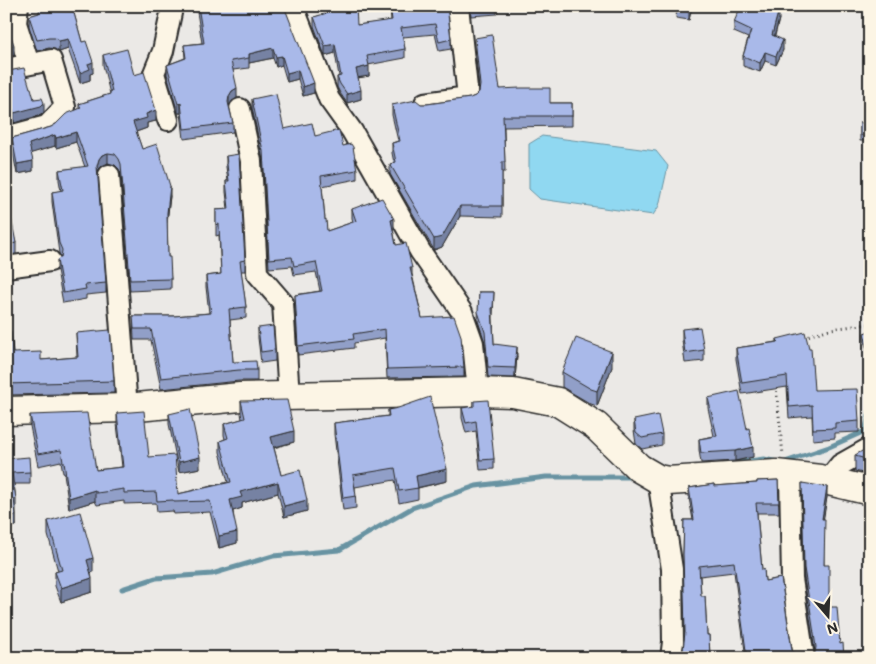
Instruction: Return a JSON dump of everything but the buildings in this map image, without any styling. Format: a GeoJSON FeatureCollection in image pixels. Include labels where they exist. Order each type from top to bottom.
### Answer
{"type":"FeatureCollection","features":[{"type":"Feature","properties":{"kind":"street"},"geometry":{"type":"LineString","coordinates":[[168,120],[154,73],[163,51],[172,6]]}},
{"type":"Feature","properties":{"kind":"street"},"geometry":{"type":"LineString","coordinates":[[293,6],[329,99],[352,131],[420,252],[462,312],[473,343],[478,392]]}},
{"type":"Feature","properties":{"kind":"street"},"geometry":{"type":"LineString","coordinates":[[426,103],[468,97],[458,6]]}},
{"type":"Feature","properties":{"kind":"street"},"geometry":{"type":"LineString","coordinates":[[14,17],[28,64]]}},
{"type":"Feature","properties":{"kind":"street"},"geometry":{"type":"LineString","coordinates":[[6,69],[51,60],[65,107],[48,126],[6,137]]}},
{"type":"Feature","properties":{"kind":"street"},"geometry":{"type":"LineString","coordinates":[[240,109],[251,161],[257,273],[283,303],[289,396]]}},
{"type":"Feature","properties":{"kind":"street"},"geometry":{"type":"LineString","coordinates":[[109,175],[127,408]]}},
{"type":"Feature","properties":{"kind":"street"},"geometry":{"type":"LineString","coordinates":[[6,266],[50,261]]}},
{"type":"Feature","properties":{"kind":"street"},"geometry":{"type":"LineString","coordinates":[[6,411],[127,408],[240,397],[478,392],[513,394],[558,402],[596,426],[640,468],[658,479],[776,474],[786,466]]}},
{"type":"Feature","properties":{"kind":"street"},"geometry":{"type":"LineString","coordinates":[[827,481],[840,465],[870,448]]}},
{"type":"Feature","properties":{"kind":"street"},"geometry":{"type":"LineString","coordinates":[[786,466],[820,479],[870,491]]}},
{"type":"Feature","properties":{"kind":"street"},"geometry":{"type":"LineString","coordinates":[[786,466],[792,579],[804,658]]}},
{"type":"Feature","properties":{"kind":"street"},"geometry":{"type":"LineString","coordinates":[[658,479],[672,569],[673,642],[671,658]]}},
{"type":"Feature","properties":{"kind":"path"},"geometry":{"type":"LineString","coordinates":[[803,338],[830,329],[870,324]]}},
{"type":"Feature","properties":{"kind":"path"},"geometry":{"type":"LineString","coordinates":[[775,378],[786,466]]}},
{"type":"Feature","properties":{"kind":"water"},"geometry":{"type":"Polygon","coordinates":[[[542,136],[656,151],[668,166],[659,206],[653,215],[540,199],[529,189],[529,144],[542,136]]]}},
{"type":"Feature","properties":{"kind":"waterway"},"geometry":{"type":"LineString","coordinates":[[728,464],[764,459],[782,463],[829,447],[865,431],[870,411]]}},
{"type":"Feature","properties":{"kind":"waterway"},"geometry":{"type":"LineString","coordinates":[[122,589],[156,578],[212,574],[273,556],[339,550],[412,508],[476,486],[546,477],[628,477]]}}]}
